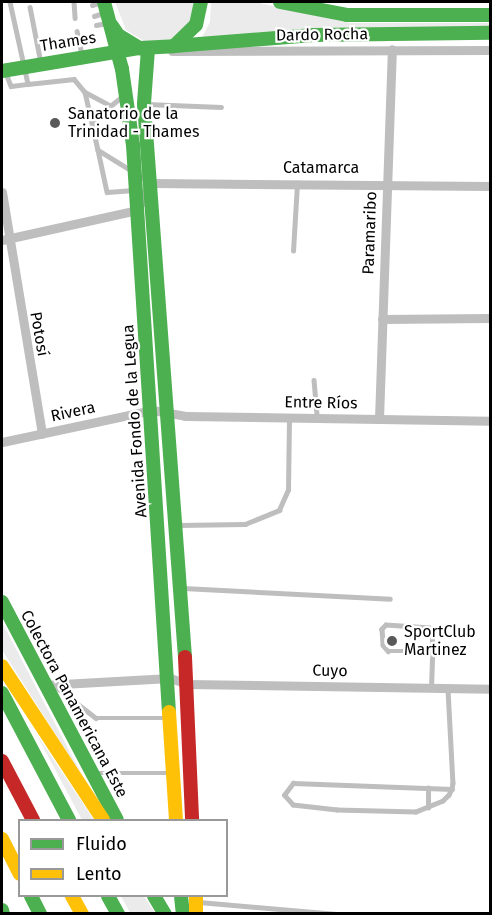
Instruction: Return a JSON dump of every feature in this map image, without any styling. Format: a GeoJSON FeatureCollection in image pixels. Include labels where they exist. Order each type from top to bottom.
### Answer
{"type":"FeatureCollection","features":[{"type":"Feature","properties":{"kind":"main road"},"geometry":{"type":"LineString","coordinates":[[174,46],[196,25],[201,2]]}},
{"type":"Feature","properties":{"kind":"main road"},"geometry":{"type":"LineString","coordinates":[[280,2],[347,15],[490,15]]}},
{"type":"Feature","properties":{"kind":"main road"},"geometry":{"type":"LineString","coordinates":[[101,12],[118,35],[148,49]]}},
{"type":"Feature","properties":{"kind":"main road","name":"Avenida Fondo de la Legua"},"geometry":{"type":"LineString","coordinates":[[101,12],[117,51],[127,94],[152,410],[170,678],[176,819]]}},
{"type":"Feature","properties":{"kind":"main road","name":"Thames"},"geometry":{"type":"LineString","coordinates":[[3,71],[117,51],[314,35],[490,33]]}},
{"type":"Feature","properties":{"kind":"main road","name":"Avenida Fondo de la Legua"},"geometry":{"type":"LineString","coordinates":[[148,49],[144,65],[144,104],[187,684],[192,819]]}},
{"type":"Feature","properties":{"kind":"main road","name":"Colectora Panamericana Este"},"geometry":{"type":"LineString","coordinates":[[2,602],[49,685],[91,773],[116,819]]}},
{"type":"Feature","properties":{"kind":"main road"},"geometry":{"type":"LineString","coordinates":[[2,666],[102,819]]}},
{"type":"Feature","properties":{"kind":"main road"},"geometry":{"type":"LineString","coordinates":[[2,693],[68,819]]}},
{"type":"Feature","properties":{"kind":"main road"},"geometry":{"type":"LineString","coordinates":[[2,761],[32,819]]}},
{"type":"Feature","properties":{"kind":"main road"},"geometry":{"type":"LineString","coordinates":[[2,839],[18,870]]}},
{"type":"Feature","properties":{"kind":"main road"},"geometry":{"type":"LineString","coordinates":[[32,897],[40,914]]}},
{"type":"Feature","properties":{"kind":"main road"},"geometry":{"type":"LineString","coordinates":[[73,897],[82,914]]}},
{"type":"Feature","properties":{"kind":"main road"},"geometry":{"type":"LineString","coordinates":[[109,897],[118,914]]}},
{"type":"Feature","properties":{"kind":"main road"},"geometry":{"type":"LineString","coordinates":[[155,897],[165,914]]}},
{"type":"Feature","properties":{"kind":"main road"},"geometry":{"type":"LineString","coordinates":[[182,897],[183,914]]}},
{"type":"Feature","properties":{"kind":"street","name":"Dardo Rocha"},"geometry":{"type":"LineString","coordinates":[[148,49],[188,52],[490,50]]}},
{"type":"Feature","properties":{"kind":"street","name":"Paramaribo"},"geometry":{"type":"LineString","coordinates":[[379,419],[392,49]]}},
{"type":"Feature","properties":{"kind":"street","name":"Catamarca"},"geometry":{"type":"LineString","coordinates":[[151,183],[387,183],[490,186]]}},
{"type":"Feature","properties":{"kind":"street"},"geometry":{"type":"LineString","coordinates":[[4,239],[137,210],[151,183]]}},
{"type":"Feature","properties":{"kind":"street","name":"Potosí"},"geometry":{"type":"LineString","coordinates":[[2,192],[8,222],[4,239]]}},
{"type":"Feature","properties":{"kind":"street","name":"Potosí"},"geometry":{"type":"LineString","coordinates":[[2,230],[42,434]]}},
{"type":"Feature","properties":{"kind":"street"},"geometry":{"type":"LineString","coordinates":[[382,319],[490,318]]}},
{"type":"Feature","properties":{"kind":"street","name":"Entre Ríos"},"geometry":{"type":"LineString","coordinates":[[152,410],[167,415],[490,421]]}},
{"type":"Feature","properties":{"kind":"street","name":"Rivera"},"geometry":{"type":"LineString","coordinates":[[2,442],[152,410]]}},
{"type":"Feature","properties":{"kind":"street"},"geometry":{"type":"LineString","coordinates":[[49,685],[170,678]]}},
{"type":"Feature","properties":{"kind":"street","name":"Cuyo"},"geometry":{"type":"LineString","coordinates":[[170,678],[187,684],[490,689]]}},
{"type":"Feature","properties":{"kind":"lane"},"geometry":{"type":"LineString","coordinates":[[10,2],[28,84]]}},
{"type":"Feature","properties":{"kind":"lane"},"geometry":{"type":"LineString","coordinates":[[74,2],[75,18]]}},
{"type":"Feature","properties":{"kind":"lane"},"geometry":{"type":"LineString","coordinates":[[30,7],[41,64]]}},
{"type":"Feature","properties":{"kind":"lane"},"geometry":{"type":"LineString","coordinates":[[77,31],[83,57]]}},
{"type":"Feature","properties":{"kind":"lane"},"geometry":{"type":"LineString","coordinates":[[3,71],[11,86],[65,78],[74,79],[85,92],[108,104]]}},
{"type":"Feature","properties":{"kind":"lane"},"geometry":{"type":"LineString","coordinates":[[85,92],[107,192],[135,189],[151,183]]}},
{"type":"Feature","properties":{"kind":"lane"},"geometry":{"type":"LineString","coordinates":[[93,120],[108,104],[127,94]]}},
{"type":"Feature","properties":{"kind":"lane"},"geometry":{"type":"LineString","coordinates":[[144,104],[221,107]]}},
{"type":"Feature","properties":{"kind":"lane"},"geometry":{"type":"LineString","coordinates":[[98,150],[134,170],[151,183]]}},
{"type":"Feature","properties":{"kind":"lane"},"geometry":{"type":"LineString","coordinates":[[293,251],[297,183]]}},
{"type":"Feature","properties":{"kind":"lane"},"geometry":{"type":"LineString","coordinates":[[314,380],[317,417]]}},
{"type":"Feature","properties":{"kind":"lane"},"geometry":{"type":"LineString","coordinates":[[175,525],[245,524],[279,510],[288,490],[289,417]]}},
{"type":"Feature","properties":{"kind":"lane"},"geometry":{"type":"LineString","coordinates":[[180,588],[390,599]]}},
{"type":"Feature","properties":{"kind":"lane"},"geometry":{"type":"LineString","coordinates":[[430,688],[432,651],[432,632],[424,625],[386,625],[382,629],[383,645],[388,651],[432,651]]}},
{"type":"Feature","properties":{"kind":"lane"},"geometry":{"type":"LineString","coordinates":[[49,685],[96,718],[171,718]]}},
{"type":"Feature","properties":{"kind":"lane"},"geometry":{"type":"LineString","coordinates":[[448,688],[452,789],[443,801],[416,812],[337,810],[293,805],[284,795],[292,783],[452,789]]}},
{"type":"Feature","properties":{"kind":"lane"},"geometry":{"type":"LineString","coordinates":[[91,773],[174,772]]}},
{"type":"Feature","properties":{"kind":"lane"},"geometry":{"type":"LineString","coordinates":[[428,788],[428,808]]}},
{"type":"Feature","properties":{"kind":"lane"},"geometry":{"type":"LineString","coordinates":[[196,904],[336,914]]}},
{"type":"Feature","properties":{"kind":"shaded area"},"geometry":{"type":"Polygon","coordinates":[[[115,2],[196,2],[193,21],[175,40],[149,44],[126,30],[115,2]]]}},
{"type":"Feature","properties":{"kind":"shaded area"},"geometry":{"type":"Polygon","coordinates":[[[211,2],[255,2],[350,23],[490,23],[490,27],[201,39],[210,22],[211,2]]]}},
{"type":"Feature","properties":{"kind":"shaded area"},"geometry":{"type":"Polygon","coordinates":[[[2,622],[84,779],[2,650],[2,622]]]}},
{"type":"Feature","properties":{"kind":"shaded area"},"geometry":{"type":"Polygon","coordinates":[[[35,732],[93,819],[81,819],[35,732]]]}},
{"type":"Feature","properties":{"kind":"shaded area"},"geometry":{"type":"Polygon","coordinates":[[[122,897],[145,897],[155,913],[130,913],[122,897]]]}},
{"type":"Feature","properties":{"kind":"traffic: fast"},"geometry":{"type":"LineString","coordinates":[[104,2],[122,69],[133,145],[169,712]]}},
{"type":"Feature","properties":{"kind":"traffic: fast"},"geometry":{"type":"LineString","coordinates":[[112,26],[118,35],[140,48],[174,46],[196,25],[201,2]]}},
{"type":"Feature","properties":{"kind":"traffic: fast"},"geometry":{"type":"LineString","coordinates":[[280,2],[347,15],[490,15]]}},
{"type":"Feature","properties":{"kind":"traffic: fast"},"geometry":{"type":"LineString","coordinates":[[174,46],[314,35],[490,33]]}},
{"type":"Feature","properties":{"kind":"traffic: fast"},"geometry":{"type":"LineString","coordinates":[[2,71],[140,48]]}},
{"type":"Feature","properties":{"kind":"traffic: fast"},"geometry":{"type":"LineString","coordinates":[[148,49],[144,104],[185,657]]}},
{"type":"Feature","properties":{"kind":"traffic: fast"},"geometry":{"type":"LineString","coordinates":[[2,602],[116,819]]}},
{"type":"Feature","properties":{"kind":"traffic: fast"},"geometry":{"type":"LineString","coordinates":[[2,693],[68,819]]}},
{"type":"Feature","properties":{"kind":"traffic: fast"},"geometry":{"type":"LineString","coordinates":[[32,897],[40,914]]}},
{"type":"Feature","properties":{"kind":"traffic: fast"},"geometry":{"type":"LineString","coordinates":[[109,897],[118,914]]}},
{"type":"Feature","properties":{"kind":"traffic: fast"},"geometry":{"type":"LineString","coordinates":[[155,897],[165,914]]}},
{"type":"Feature","properties":{"kind":"traffic: fast"},"geometry":{"type":"LineString","coordinates":[[181,897],[183,914]]}},
{"type":"Feature","properties":{"kind":"traffic: fast"},"geometry":{"type":"LineString","coordinates":[[2,910],[3,914]]}},
{"type":"Feature","properties":{"kind":"traffic: slow"},"geometry":{"type":"LineString","coordinates":[[2,666],[102,819]]}},
{"type":"Feature","properties":{"kind":"traffic: slow"},"geometry":{"type":"LineString","coordinates":[[169,712],[176,819]]}},
{"type":"Feature","properties":{"kind":"traffic: slow"},"geometry":{"type":"LineString","coordinates":[[2,839],[18,870]]}},
{"type":"Feature","properties":{"kind":"traffic: slow"},"geometry":{"type":"LineString","coordinates":[[73,897],[82,914]]}},
{"type":"Feature","properties":{"kind":"traffic: slow"},"geometry":{"type":"LineString","coordinates":[[196,897],[196,914]]}},
{"type":"Feature","properties":{"kind":"traffic: jam"},"geometry":{"type":"LineString","coordinates":[[185,657],[192,819]]}},
{"type":"Feature","properties":{"kind":"traffic: jam"},"geometry":{"type":"LineString","coordinates":[[2,761],[32,819]]}},
{"type":"Feature","properties":{"kind":"place","name":"Sanatorio de la Trinidad - Thames"},"geometry":{"type":"Point","coordinates":[55,123]}},
{"type":"Feature","properties":{"kind":"place","name":"SportClub Martinez"},"geometry":{"type":"Point","coordinates":[392,641]}}]}
